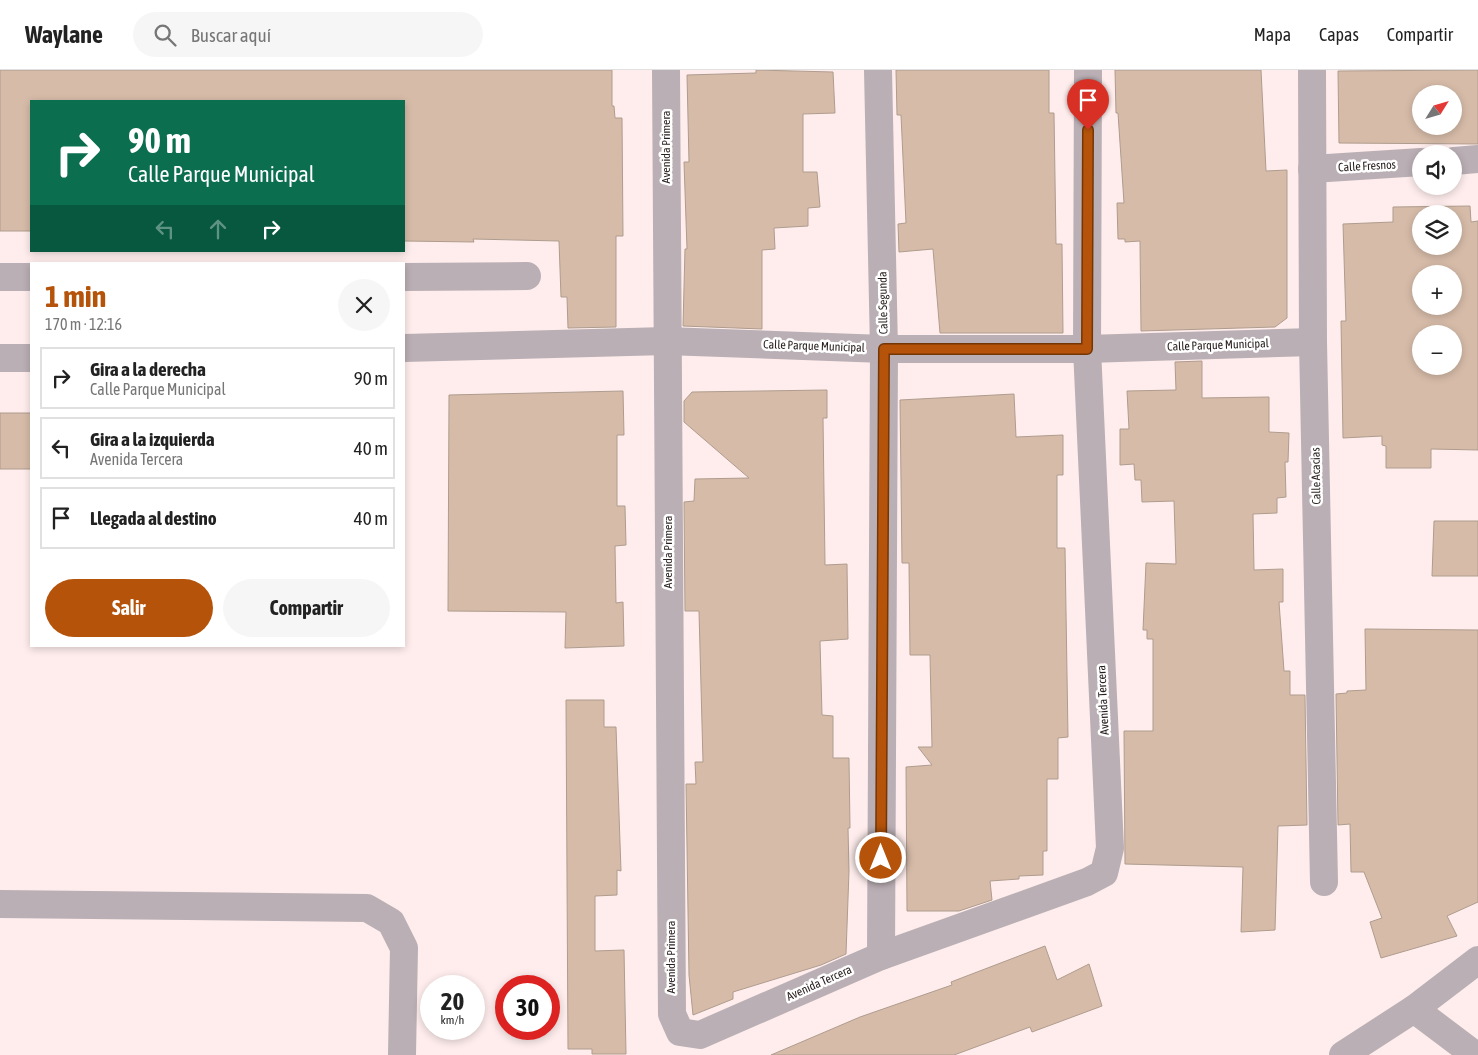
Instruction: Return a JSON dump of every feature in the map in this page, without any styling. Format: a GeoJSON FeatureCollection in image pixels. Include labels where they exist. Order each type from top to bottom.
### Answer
{"type":"FeatureCollection","features":[{"type":"Feature","properties":{"kind":"street","name":"Avenida Primera"},"geometry":{"type":"LineString","coordinates":[[666,70],[666,341],[672,1014],[680,1032]]}},
{"type":"Feature","properties":{"kind":"street","name":"Calle Segunda"},"geometry":{"type":"LineString","coordinates":[[878,70],[884,349],[881,956]]}},
{"type":"Feature","properties":{"kind":"street","name":"Avenida Tercera"},"geometry":{"type":"LineString","coordinates":[[680,1032],[700,1035],[881,956],[1087,882],[1104,873],[1110,848],[1087,349],[1088,70]]}},
{"type":"Feature","properties":{"kind":"street","name":"Calle Acacias"},"geometry":{"type":"LineString","coordinates":[[1312,70],[1313,342],[1324,882]]}},
{"type":"Feature","properties":{"kind":"street"},"geometry":{"type":"LineString","coordinates":[[1462,160],[1478,159]]}},
{"type":"Feature","properties":{"kind":"street","name":"Calle Fresnos"},"geometry":{"type":"LineString","coordinates":[[1312,169],[1412,163]]}},
{"type":"Feature","properties":{"kind":"street"},"geometry":{"type":"LineString","coordinates":[[405,276],[527,276]]}},
{"type":"Feature","properties":{"kind":"street"},"geometry":{"type":"LineString","coordinates":[[0,277],[30,277]]}},
{"type":"Feature","properties":{"kind":"street","name":"Calle Parque Municipal"},"geometry":{"type":"LineString","coordinates":[[405,348],[666,341],[884,349],[1087,349],[1313,342]]}},
{"type":"Feature","properties":{"kind":"street"},"geometry":{"type":"LineString","coordinates":[[0,358],[30,358]]}},
{"type":"Feature","properties":{"kind":"street"},"geometry":{"type":"LineString","coordinates":[[0,904],[367,908],[391,922],[404,948],[402,1055]]}},
{"type":"Feature","properties":{"kind":"street"},"geometry":{"type":"LineString","coordinates":[[1343,1055],[1414,1009],[1478,960]]}},
{"type":"Feature","properties":{"kind":"street"},"geometry":{"type":"LineString","coordinates":[[1414,1009],[1475,1055]]}},
{"type":"Feature","properties":{"kind":"building"},"geometry":{"type":"Polygon","coordinates":[[[0,70],[612,70],[612,106],[614,106],[615,118],[622,118],[623,236],[616,236],[616,327],[568,328],[567,297],[561,297],[559,241],[473,239],[474,242],[405,241],[405,100],[30,100],[30,231],[0,231],[0,70]]]}},
{"type":"Feature","properties":{"kind":"building"},"geometry":{"type":"Polygon","coordinates":[[[756,70],[833,72],[835,113],[803,114],[803,172],[817,172],[820,207],[808,208],[808,226],[774,228],[775,249],[762,250],[762,329],[683,326],[685,249],[687,249],[684,162],[689,162],[687,75],[756,73],[756,70]]]}},
{"type":"Feature","properties":{"kind":"building"},"geometry":{"type":"Polygon","coordinates":[[[896,70],[1049,70],[1049,113],[1054,113],[1056,244],[1062,244],[1063,333],[940,333],[933,249],[899,252],[898,224],[906,223],[901,115],[897,115],[896,70]]]}},
{"type":"Feature","properties":{"kind":"building"},"geometry":{"type":"Polygon","coordinates":[[[1115,70],[1261,70],[1266,171],[1287,170],[1287,318],[1275,327],[1141,331],[1140,241],[1125,242],[1125,239],[1118,239],[1117,203],[1124,203],[1118,113],[1116,113],[1115,70]]]}},
{"type":"Feature","properties":{"kind":"building"},"geometry":{"type":"Polygon","coordinates":[[[1478,70],[1478,144],[1339,143],[1338,71],[1478,70]]]}},
{"type":"Feature","properties":{"kind":"building"},"geometry":{"type":"Polygon","coordinates":[[[1462,206],[1470,206],[1471,222],[1478,221],[1478,450],[1431,449],[1431,468],[1386,468],[1386,446],[1382,445],[1382,436],[1343,438],[1341,321],[1346,321],[1343,224],[1393,222],[1393,207],[1412,207],[1412,255],[1462,255],[1462,206]]]}},
{"type":"Feature","properties":{"kind":"building"},"geometry":{"type":"Polygon","coordinates":[[[1202,361],[1202,398],[1269,397],[1269,432],[1289,433],[1288,462],[1285,462],[1286,497],[1277,498],[1277,513],[1253,514],[1254,570],[1283,569],[1283,602],[1279,602],[1284,671],[1290,671],[1290,695],[1305,695],[1307,825],[1278,826],[1275,930],[1241,932],[1243,867],[1125,864],[1124,731],[1153,731],[1153,639],[1147,639],[1147,630],[1143,630],[1146,563],[1176,564],[1174,501],[1142,502],[1141,480],[1135,480],[1134,464],[1120,465],[1120,429],[1129,429],[1127,391],[1176,390],[1175,362],[1202,361]]]}},
{"type":"Feature","properties":{"kind":"building"},"geometry":{"type":"Polygon","coordinates":[[[827,390],[827,418],[823,418],[825,565],[847,564],[848,639],[820,641],[822,715],[833,716],[833,758],[849,758],[850,828],[848,828],[849,871],[846,954],[821,965],[733,992],[733,999],[693,1015],[689,975],[686,784],[696,784],[695,762],[703,762],[699,611],[685,611],[684,502],[694,501],[695,479],[749,478],[684,422],[684,401],[692,392],[827,390]]]}},
{"type":"Feature","properties":{"kind":"building"},"geometry":{"type":"Polygon","coordinates":[[[623,391],[624,435],[617,435],[617,506],[625,506],[626,545],[615,546],[616,603],[623,602],[624,646],[565,648],[566,612],[448,611],[449,395],[623,391]]]}},
{"type":"Feature","properties":{"kind":"building"},"geometry":{"type":"Polygon","coordinates":[[[1014,394],[1016,437],[1063,435],[1063,475],[1057,475],[1057,548],[1065,548],[1068,737],[1058,738],[1058,779],[1047,779],[1047,851],[1043,851],[1043,875],[1019,876],[1019,879],[990,881],[992,900],[959,911],[907,911],[906,767],[932,765],[918,747],[932,747],[930,655],[910,655],[909,563],[902,563],[900,400],[1014,394]]]}},
{"type":"Feature","properties":{"kind":"building"},"geometry":{"type":"Polygon","coordinates":[[[0,413],[30,413],[30,469],[0,469],[0,413]]]}},
{"type":"Feature","properties":{"kind":"building"},"geometry":{"type":"Polygon","coordinates":[[[1434,521],[1478,521],[1478,576],[1432,576],[1434,521]]]}},
{"type":"Feature","properties":{"kind":"building"},"geometry":{"type":"Polygon","coordinates":[[[1365,629],[1478,630],[1478,902],[1447,916],[1457,936],[1381,958],[1370,922],[1382,918],[1364,872],[1351,872],[1350,824],[1338,825],[1336,694],[1347,693],[1347,691],[1366,690],[1365,629]]]}},
{"type":"Feature","properties":{"kind":"building"},"geometry":{"type":"Polygon","coordinates":[[[566,700],[604,700],[604,727],[616,727],[621,871],[617,870],[617,895],[595,896],[595,951],[624,950],[626,1054],[592,1054],[592,1049],[568,1049],[566,700]]]}},
{"type":"Feature","properties":{"kind":"building"},"geometry":{"type":"Polygon","coordinates":[[[1045,946],[1057,980],[1089,964],[1102,1006],[1032,1032],[1030,1027],[954,1055],[771,1055],[860,1017],[952,985],[951,982],[1045,946]]]}},
{"type":"Feature","properties":{"kind":"route"},"geometry":{"type":"LineString","coordinates":[[881,858],[884,349],[1087,349],[1088,130]]}}]}
